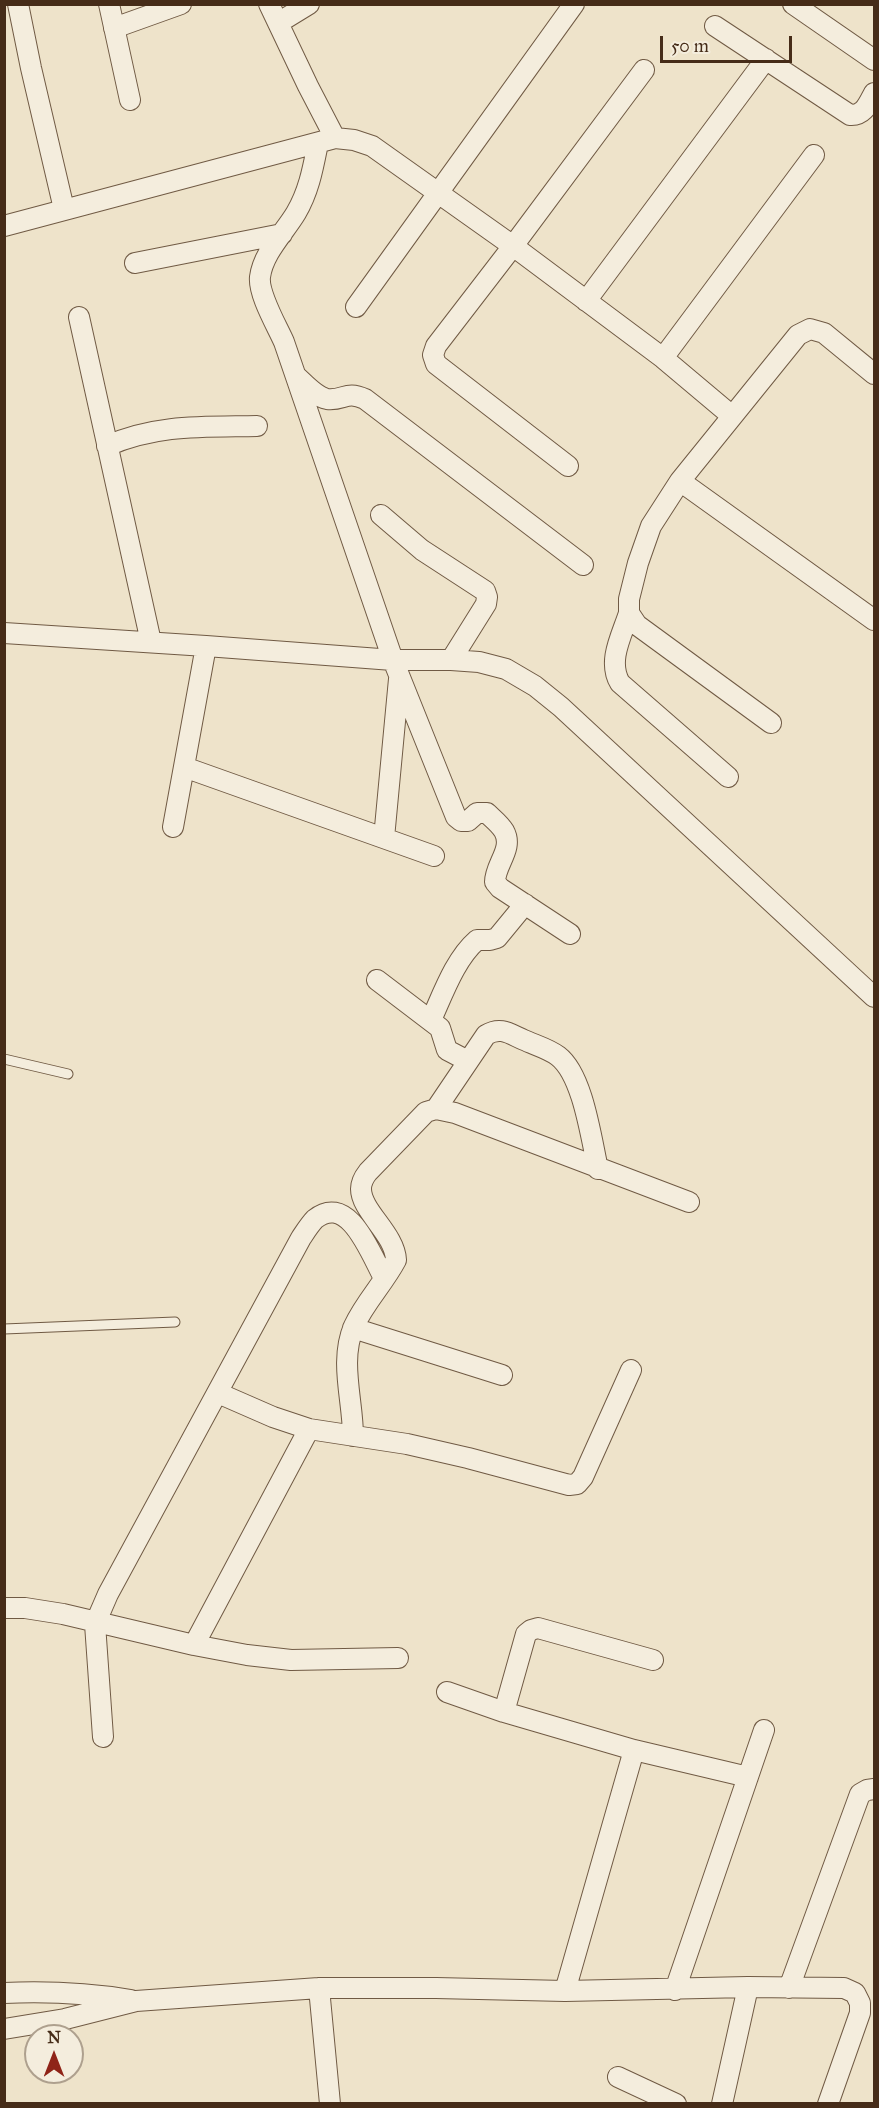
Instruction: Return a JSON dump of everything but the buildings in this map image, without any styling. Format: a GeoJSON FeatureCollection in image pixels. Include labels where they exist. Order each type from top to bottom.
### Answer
{"type":"FeatureCollection","features":[{"type":"Feature","properties":{"kind":"street"},"geometry":{"type":"LineString","coordinates":[[18,4],[64,209]]}},
{"type":"Feature","properties":{"kind":"street"},"geometry":{"type":"LineString","coordinates":[[109,4],[130,100]]}},
{"type":"Feature","properties":{"kind":"street"},"geometry":{"type":"LineString","coordinates":[[114,28],[181,4]]}},
{"type":"Feature","properties":{"kind":"street"},"geometry":{"type":"LineString","coordinates":[[269,4],[308,86],[327,141],[297,212],[267,257],[260,278],[264,297],[284,342],[397,668],[456,817],[468,822],[477,813],[487,813],[504,831],[507,841],[505,852],[495,872],[495,882],[570,934]]}},
{"type":"Feature","properties":{"kind":"street"},"geometry":{"type":"LineString","coordinates":[[279,23],[309,4]]}},
{"type":"Feature","properties":{"kind":"street"},"geometry":{"type":"LineString","coordinates":[[356,307],[574,4]]}},
{"type":"Feature","properties":{"kind":"street"},"geometry":{"type":"LineString","coordinates":[[793,4],[874,60]]}},
{"type":"Feature","properties":{"kind":"street"},"geometry":{"type":"LineString","coordinates":[[715,26],[850,115],[857,115],[864,111],[873,100]]}},
{"type":"Feature","properties":{"kind":"street"},"geometry":{"type":"LineString","coordinates":[[586,301],[766,59]]}},
{"type":"Feature","properties":{"kind":"street"},"geometry":{"type":"LineString","coordinates":[[568,466],[436,364],[433,355],[436,346],[644,70]]}},
{"type":"Feature","properties":{"kind":"street"},"geometry":{"type":"LineString","coordinates":[[4,226],[327,141],[354,140],[372,146],[513,246],[663,358],[732,416]]}},
{"type":"Feature","properties":{"kind":"street"},"geometry":{"type":"LineString","coordinates":[[663,358],[814,154]]}},
{"type":"Feature","properties":{"kind":"street"},"geometry":{"type":"LineString","coordinates":[[135,264],[282,234]]}},
{"type":"Feature","properties":{"kind":"street"},"geometry":{"type":"LineString","coordinates":[[79,317],[151,642]]}},
{"type":"Feature","properties":{"kind":"street"},"geometry":{"type":"LineString","coordinates":[[728,777],[620,682],[614,673],[614,660],[629,613],[629,599],[638,563],[651,526],[680,481],[798,335],[810,329],[824,333],[874,374]]}},
{"type":"Feature","properties":{"kind":"street"},"geometry":{"type":"LineString","coordinates":[[296,376],[320,396],[328,399],[356,395],[365,399],[584,566]]}},
{"type":"Feature","properties":{"kind":"street"},"geometry":{"type":"LineString","coordinates":[[107,446],[144,432],[172,428],[257,426]]}},
{"type":"Feature","properties":{"kind":"street"},"geometry":{"type":"LineString","coordinates":[[680,481],[874,620]]}},
{"type":"Feature","properties":{"kind":"street"},"geometry":{"type":"LineString","coordinates":[[381,515],[422,550],[485,591],[488,597],[486,604],[451,660]]}},
{"type":"Feature","properties":{"kind":"street"},"geometry":{"type":"LineString","coordinates":[[629,613],[637,625],[771,723]]}},
{"type":"Feature","properties":{"kind":"street"},"geometry":{"type":"LineString","coordinates":[[4,633],[206,646],[397,668],[451,660],[479,662],[506,669],[535,686],[561,707],[874,997]]}},
{"type":"Feature","properties":{"kind":"street"},"geometry":{"type":"LineString","coordinates":[[172,827],[206,646]]}},
{"type":"Feature","properties":{"kind":"street"},"geometry":{"type":"LineString","coordinates":[[384,838],[397,668]]}},
{"type":"Feature","properties":{"kind":"street"},"geometry":{"type":"LineString","coordinates":[[184,767],[435,856]]}},
{"type":"Feature","properties":{"kind":"street"},"geometry":{"type":"LineString","coordinates":[[431,1020],[458,965],[472,945],[477,940],[497,938],[525,904]]}},
{"type":"Feature","properties":{"kind":"street"},"geometry":{"type":"LineString","coordinates":[[377,980],[440,1028],[447,1050],[468,1061]]}},
{"type":"Feature","properties":{"kind":"street"},"geometry":{"type":"LineString","coordinates":[[436,1109],[486,1035],[494,1030],[504,1031],[557,1056],[569,1068],[579,1089],[598,1169]]}},
{"type":"Feature","properties":{"kind":"street"},"geometry":{"type":"LineString","coordinates":[[354,1436],[347,1376],[348,1349],[354,1328],[367,1303],[396,1260],[395,1252],[363,1199],[361,1190],[363,1180],[426,1112],[436,1109],[455,1113],[689,1202]]}},
{"type":"Feature","properties":{"kind":"street"},"geometry":{"type":"LineString","coordinates":[[103,1737],[96,1623],[108,1594],[301,1238],[314,1220],[326,1213],[341,1213],[353,1222],[384,1278]]}},
{"type":"Feature","properties":{"kind":"street"},"geometry":{"type":"LineString","coordinates":[[354,1328],[502,1375]]}},
{"type":"Feature","properties":{"kind":"street"},"geometry":{"type":"LineString","coordinates":[[218,1393],[273,1417],[309,1429],[407,1444],[569,1485],[577,1484],[583,1477],[631,1370]]}},
{"type":"Feature","properties":{"kind":"street"},"geometry":{"type":"LineString","coordinates":[[194,1645],[309,1429]]}},
{"type":"Feature","properties":{"kind":"street"},"geometry":{"type":"LineString","coordinates":[[4,1608],[25,1608],[63,1614],[247,1655],[291,1660],[398,1658]]}},
{"type":"Feature","properties":{"kind":"street"},"geometry":{"type":"LineString","coordinates":[[504,1712],[526,1634],[531,1630],[538,1628],[652,1660]]}},
{"type":"Feature","properties":{"kind":"street"},"geometry":{"type":"LineString","coordinates":[[447,1692],[504,1712],[634,1750],[748,1777]]}},
{"type":"Feature","properties":{"kind":"street"},"geometry":{"type":"LineString","coordinates":[[675,1990],[764,1730]]}},
{"type":"Feature","properties":{"kind":"street"},"geometry":{"type":"LineString","coordinates":[[565,1991],[634,1750]]}},
{"type":"Feature","properties":{"kind":"street"},"geometry":{"type":"LineString","coordinates":[[789,1988],[860,1794],[874,1788]]}},
{"type":"Feature","properties":{"kind":"street"},"geometry":{"type":"LineString","coordinates":[[722,2103],[748,1987]]}},
{"type":"Feature","properties":{"kind":"street"},"geometry":{"type":"LineString","coordinates":[[4,2029],[65,2019],[136,2001],[319,1988],[565,1991],[748,1987],[844,1988],[855,1993],[860,2003],[860,2013],[828,2103]]}},
{"type":"Feature","properties":{"kind":"street"},"geometry":{"type":"LineString","coordinates":[[319,1988],[330,2103]]}},
{"type":"Feature","properties":{"kind":"street"},"geometry":{"type":"LineString","coordinates":[[4,1993],[49,1991],[93,1994],[136,2001]]}},
{"type":"Feature","properties":{"kind":"street"},"geometry":{"type":"LineString","coordinates":[[618,2077],[676,2103]]}},
{"type":"Feature","properties":{"kind":"lane"},"geometry":{"type":"LineString","coordinates":[[4,1059],[68,1074]]}},
{"type":"Feature","properties":{"kind":"lane"},"geometry":{"type":"LineString","coordinates":[[4,1329],[176,1322]]}}]}
